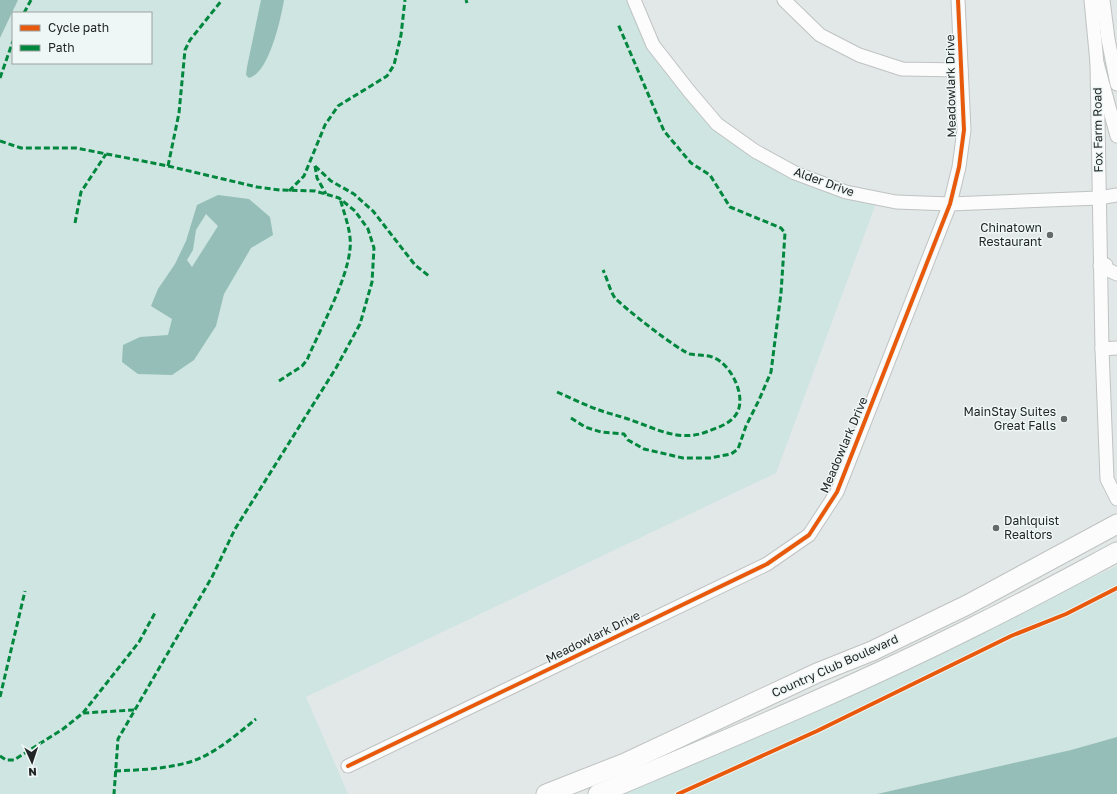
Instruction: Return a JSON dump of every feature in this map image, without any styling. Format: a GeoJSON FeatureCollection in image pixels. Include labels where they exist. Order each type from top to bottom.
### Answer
{"type":"FeatureCollection","features":[{"type":"Feature","properties":{"kind":"highway","name":"Country Club Boulevard"},"geometry":{"type":"LineString","coordinates":[[546,794],[625,763],[817,673],[872,651],[967,605],[1117,524]]}},
{"type":"Feature","properties":{"kind":"highway","name":"Country Club Boulevard"},"geometry":{"type":"LineString","coordinates":[[598,794],[778,718],[866,678],[977,626],[1117,552]]}},
{"type":"Feature","properties":{"kind":"street","name":"Alder Drive"},"geometry":{"type":"LineString","coordinates":[[634,0],[653,45],[717,124],[756,151],[795,172],[846,192],[896,202],[950,204],[1099,198],[1117,194]]}},
{"type":"Feature","properties":{"kind":"street"},"geometry":{"type":"LineString","coordinates":[[784,0],[820,35],[859,55],[902,69],[961,70]]}},
{"type":"Feature","properties":{"kind":"street","name":"Meadowlark Drive"},"geometry":{"type":"LineString","coordinates":[[348,766],[767,564],[809,535],[837,492],[950,204],[959,167],[964,130],[958,0]]}},
{"type":"Feature","properties":{"kind":"street","name":"Fox Farm Road"},"geometry":{"type":"LineString","coordinates":[[1091,0],[1097,63],[1100,266],[1107,479],[1117,499]]}},
{"type":"Feature","properties":{"kind":"street","name":"Fox Farm Road"},"geometry":{"type":"LineString","coordinates":[[1103,0],[1108,39],[1117,84]]}},
{"type":"Feature","properties":{"kind":"street","name":"Fox Farm Road"},"geometry":{"type":"LineString","coordinates":[[1097,63],[1117,136]]}},
{"type":"Feature","properties":{"kind":"street"},"geometry":{"type":"LineString","coordinates":[[1100,266],[1106,265],[1106,269],[1117,274]]}},
{"type":"Feature","properties":{"kind":"street"},"geometry":{"type":"LineString","coordinates":[[1102,349],[1117,348]]}},
{"type":"Feature","properties":{"kind":"shaded area"},"geometry":{"type":"Polygon","coordinates":[[[0,0],[18,0],[12,12],[0,38],[0,0]]]}},
{"type":"Feature","properties":{"kind":"shaded area"},"geometry":{"type":"Polygon","coordinates":[[[18,0],[634,0],[653,45],[717,124],[795,172],[878,198],[776,473],[306,697],[348,794],[0,794],[0,38],[12,13],[12,64],[152,64],[152,12],[12,12],[18,0]]]}},
{"type":"Feature","properties":{"kind":"shaded area"},"geometry":{"type":"Polygon","coordinates":[[[261,0],[284,0],[277,31],[268,56],[256,74],[249,78],[246,75],[247,67],[261,0]]]}},
{"type":"Feature","properties":{"kind":"shaded area"},"geometry":{"type":"Polygon","coordinates":[[[218,195],[249,199],[270,217],[273,235],[251,248],[224,294],[216,326],[194,360],[172,375],[138,374],[122,362],[123,345],[140,337],[168,335],[172,319],[151,306],[158,289],[175,264],[186,241],[197,205],[218,195]],[[206,214],[196,230],[193,250],[187,260],[192,267],[218,226],[206,214]]]}},
{"type":"Feature","properties":{"kind":"shaded area"},"geometry":{"type":"Polygon","coordinates":[[[1117,566],[1117,737],[1071,750],[877,794],[611,794],[986,627],[1117,566]]]}},
{"type":"Feature","properties":{"kind":"shaded area"},"geometry":{"type":"Polygon","coordinates":[[[1117,737],[1117,794],[877,794],[1071,750],[1117,737]]]}},
{"type":"Feature","properties":{"kind":"marked path"},"geometry":{"type":"LineString","coordinates":[[25,12],[31,0]]}},
{"type":"Feature","properties":{"kind":"marked path"},"geometry":{"type":"LineString","coordinates":[[168,166],[179,113],[185,50],[190,40],[222,0]]}},
{"type":"Feature","properties":{"kind":"marked path"},"geometry":{"type":"LineString","coordinates":[[289,191],[304,176],[325,125],[338,106],[387,76],[394,65],[401,35],[405,0]]}},
{"type":"Feature","properties":{"kind":"marked path"},"geometry":{"type":"LineString","coordinates":[[571,418],[585,427],[601,432],[624,434],[628,440],[644,449],[683,458],[710,458],[731,454],[738,449],[746,426],[771,372],[781,293],[785,233],[781,228],[730,207],[710,175],[691,163],[664,131],[618,24]]}},
{"type":"Feature","properties":{"kind":"marked path"},"geometry":{"type":"LineString","coordinates":[[0,78],[12,44]]}},
{"type":"Feature","properties":{"kind":"marked path"},"geometry":{"type":"LineString","coordinates":[[0,141],[21,148],[76,148],[168,166],[257,187],[280,190],[315,191],[339,198],[355,211],[368,229],[374,248],[372,282],[360,324],[336,368],[235,529],[212,577],[118,739],[114,794]]}},
{"type":"Feature","properties":{"kind":"marked path"},"geometry":{"type":"LineString","coordinates":[[75,223],[81,192],[106,154]]}},
{"type":"Feature","properties":{"kind":"marked path"},"geometry":{"type":"LineString","coordinates":[[315,166],[331,181],[354,194],[373,211],[415,265],[429,276]]}},
{"type":"Feature","properties":{"kind":"marked path"},"geometry":{"type":"LineString","coordinates":[[315,166],[317,178],[326,194]]}},
{"type":"Feature","properties":{"kind":"marked path"},"geometry":{"type":"LineString","coordinates":[[279,381],[302,366],[307,360],[339,290],[348,262],[350,249],[349,230],[340,198]]}},
{"type":"Feature","properties":{"kind":"marked path"},"geometry":{"type":"LineString","coordinates":[[557,392],[588,406],[674,435],[695,435],[722,426],[729,422],[738,410],[740,395],[735,380],[726,367],[718,359],[690,354],[684,351],[639,319],[615,298],[603,270]]}},
{"type":"Feature","properties":{"kind":"marked path"},"geometry":{"type":"LineString","coordinates":[[0,697],[25,591]]}},
{"type":"Feature","properties":{"kind":"marked path"},"geometry":{"type":"LineString","coordinates":[[83,713],[139,642],[156,611]]}},
{"type":"Feature","properties":{"kind":"marked path"},"geometry":{"type":"LineString","coordinates":[[0,756],[6,760],[14,760],[63,729],[83,713],[134,710]]}},
{"type":"Feature","properties":{"kind":"marked path"},"geometry":{"type":"LineString","coordinates":[[115,771],[160,768],[195,760],[214,751],[256,719]]}},
{"type":"Feature","properties":{"kind":"cycle path"},"geometry":{"type":"LineString","coordinates":[[348,766],[767,564],[809,535],[837,492],[950,204],[959,167],[964,130],[958,0]]}},
{"type":"Feature","properties":{"kind":"cycle path"},"geometry":{"type":"LineString","coordinates":[[678,794],[817,731],[1011,636],[1066,614],[1117,588]]}},
{"type":"Feature","properties":{"kind":"place","name":"Chinatown Restaurant"},"geometry":{"type":"Point","coordinates":[1050,235]}},
{"type":"Feature","properties":{"kind":"place","name":"MainStay Suites Great Falls"},"geometry":{"type":"Point","coordinates":[1064,419]}},
{"type":"Feature","properties":{"kind":"place","name":"Dahlquist Realtors"},"geometry":{"type":"Point","coordinates":[996,528]}}]}
